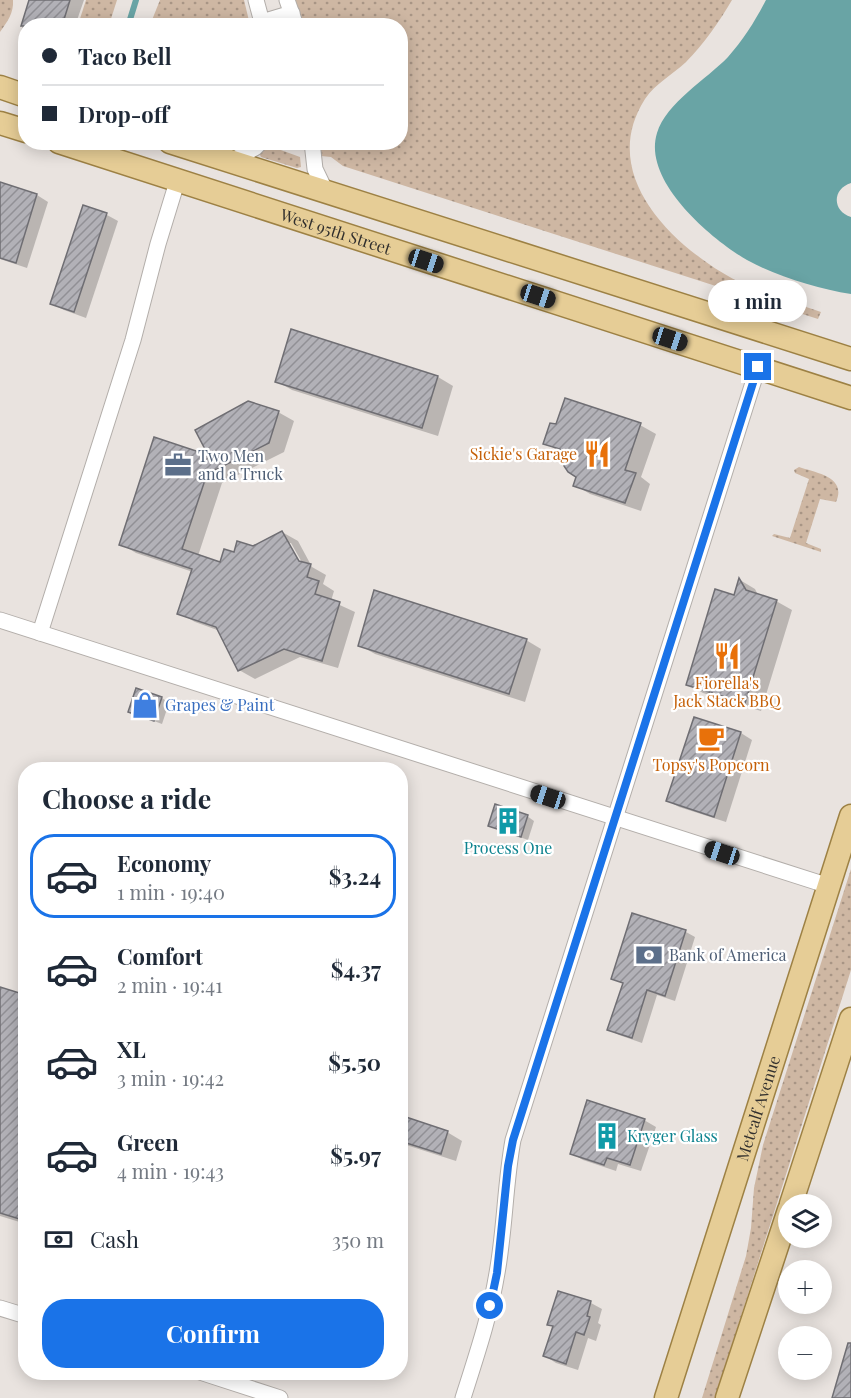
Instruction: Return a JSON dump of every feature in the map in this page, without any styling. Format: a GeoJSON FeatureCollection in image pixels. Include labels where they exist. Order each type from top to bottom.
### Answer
{"type":"FeatureCollection","features":[{"type":"Feature","properties":{"kind":"main road"},"geometry":{"type":"LineString","coordinates":[[0,87],[18,93]]}},
{"type":"Feature","properties":{"kind":"main road"},"geometry":{"type":"LineString","coordinates":[[0,123],[18,129]]}},
{"type":"Feature","properties":{"kind":"main road","name":"West 95th Street"},"geometry":{"type":"LineString","coordinates":[[83,150],[851,398]]}},
{"type":"Feature","properties":{"kind":"main road"},"geometry":{"type":"LineString","coordinates":[[194,150],[851,359]]}},
{"type":"Feature","properties":{"kind":"main road","name":"Metcalf Avenue"},"geometry":{"type":"LineString","coordinates":[[666,1398],[851,816]]}},
{"type":"Feature","properties":{"kind":"main road"},"geometry":{"type":"LineString","coordinates":[[794,1194],[851,1018]]}},
{"type":"Feature","properties":{"kind":"main road"},"geometry":{"type":"LineString","coordinates":[[727,1398],[778,1243]]}},
{"type":"Feature","properties":{"kind":"street"},"geometry":{"type":"LineString","coordinates":[[256,0],[261,18]]}},
{"type":"Feature","properties":{"kind":"street"},"geometry":{"type":"LineString","coordinates":[[229,162],[251,150]]}},
{"type":"Feature","properties":{"kind":"street"},"geometry":{"type":"LineString","coordinates":[[313,150],[315,169],[326,192]]}},
{"type":"Feature","properties":{"kind":"street"},"geometry":{"type":"LineString","coordinates":[[40,633],[133,340],[177,182]]}},
{"type":"Feature","properties":{"kind":"street"},"geometry":{"type":"LineString","coordinates":[[463,1398],[486,1323],[497,1273],[508,1166],[513,1140],[758,367]]}},
{"type":"Feature","properties":{"kind":"street"},"geometry":{"type":"LineString","coordinates":[[0,620],[829,886]]}},
{"type":"Feature","properties":{"kind":"street"},"geometry":{"type":"LineString","coordinates":[[0,1308],[18,1314]]}},
{"type":"Feature","properties":{"kind":"street"},"geometry":{"type":"LineString","coordinates":[[225,1380],[280,1398]]}},
{"type":"Feature","properties":{"kind":"shaded area"},"geometry":{"type":"Polygon","coordinates":[[[0,0],[13,0],[13,5],[10,17],[0,32],[0,0]]]}},
{"type":"Feature","properties":{"kind":"shaded area"},"geometry":{"type":"Polygon","coordinates":[[[86,0],[117,0],[111,18],[80,18],[86,0]]]}},
{"type":"Feature","properties":{"kind":"shaded area"},"geometry":{"type":"Polygon","coordinates":[[[160,0],[244,0],[248,18],[153,18],[160,0]]]}},
{"type":"Feature","properties":{"kind":"shaded area"},"geometry":{"type":"Polygon","coordinates":[[[295,0],[732,0],[693,55],[654,88],[645,99],[633,127],[630,154],[636,180],[648,205],[666,228],[711,266],[745,285],[821,312],[818,319],[343,166],[331,157],[321,156],[320,150],[408,150],[408,18],[301,18],[295,0]]]}},
{"type":"Feature","properties":{"kind":"shaded area"},"geometry":{"type":"Polygon","coordinates":[[[281,150],[300,157],[301,167],[297,168],[261,157],[258,151],[281,150]]]}},
{"type":"Feature","properties":{"kind":"shaded area"},"geometry":{"type":"Polygon","coordinates":[[[799,467],[828,477],[837,487],[836,502],[820,499],[806,543],[821,549],[821,552],[772,536],[774,534],[790,538],[809,479],[795,473],[794,470],[799,467]]]}},
{"type":"Feature","properties":{"kind":"shaded area"},"geometry":{"type":"Polygon","coordinates":[[[851,869],[851,970],[715,1398],[702,1398],[746,1256],[754,1188],[763,1145],[851,869]]]}},
{"type":"Feature","properties":{"kind":"water"},"geometry":{"type":"Polygon","coordinates":[[[766,0],[851,0],[851,183],[840,190],[837,200],[840,210],[851,217],[851,294],[811,285],[747,260],[716,238],[683,207],[669,189],[660,170],[655,151],[657,133],[662,122],[688,92],[734,50],[749,30],[766,0]]]}},
{"type":"Feature","properties":{"kind":"building"},"geometry":{"type":"Polygon","coordinates":[[[29,0],[70,0],[64,18],[23,18],[29,0]]]}},
{"type":"Feature","properties":{"kind":"building"},"geometry":{"type":"Polygon","coordinates":[[[0,182],[37,194],[16,263],[0,258],[0,182]]]}},
{"type":"Feature","properties":{"kind":"building"},"geometry":{"type":"Polygon","coordinates":[[[83,205],[107,213],[74,312],[50,304],[83,205]]]}},
{"type":"Feature","properties":{"kind":"building"},"geometry":{"type":"Polygon","coordinates":[[[291,329],[438,376],[422,428],[275,382],[291,329]]]}},
{"type":"Feature","properties":{"kind":"building","name":"Sickie's Garage"},"geometry":{"type":"Polygon","coordinates":[[[565,398],[641,423],[625,470],[636,473],[625,503],[573,486],[576,477],[564,466],[560,449],[543,444],[550,423],[556,424],[565,398]]]}},
{"type":"Feature","properties":{"kind":"building"},"geometry":{"type":"Polygon","coordinates":[[[248,401],[279,411],[269,443],[207,474],[182,549],[220,562],[224,549],[234,552],[237,541],[253,546],[282,531],[299,561],[311,564],[307,577],[319,581],[315,594],[340,602],[322,661],[284,649],[238,671],[216,627],[177,614],[192,569],[119,545],[154,437],[208,455],[195,430],[248,401]]]}},
{"type":"Feature","properties":{"kind":"building","name":"Fiorella's Jack Stack BBQ"},"geometry":{"type":"Polygon","coordinates":[[[739,578],[746,590],[777,600],[745,703],[686,685],[715,589],[734,595],[739,578]]]}},
{"type":"Feature","properties":{"kind":"building"},"geometry":{"type":"Polygon","coordinates":[[[374,590],[527,639],[509,694],[358,646],[374,590]]]}},
{"type":"Feature","properties":{"kind":"building","name":"Grapes & Paint"},"geometry":{"type":"Polygon","coordinates":[[[136,688],[162,697],[154,721],[128,712],[136,688]]]}},
{"type":"Feature","properties":{"kind":"building"},"geometry":{"type":"Polygon","coordinates":[[[694,717],[741,732],[714,817],[666,801],[694,717]]]}},
{"type":"Feature","properties":{"kind":"building","name":"Process One"},"geometry":{"type":"Polygon","coordinates":[[[495,804],[528,815],[521,837],[488,826],[495,804]]]}},
{"type":"Feature","properties":{"kind":"building","name":"Bank of America"},"geometry":{"type":"Polygon","coordinates":[[[632,913],[686,930],[665,996],[647,990],[632,1038],[607,1030],[623,983],[611,979],[632,913]]]}},
{"type":"Feature","properties":{"kind":"building"},"geometry":{"type":"Polygon","coordinates":[[[0,987],[18,993],[18,1219],[0,1213],[0,987]]]}},
{"type":"Feature","properties":{"kind":"building","name":"Kryger Glass"},"geometry":{"type":"Polygon","coordinates":[[[587,1100],[645,1119],[630,1165],[607,1158],[604,1165],[570,1154],[587,1100]]]}},
{"type":"Feature","properties":{"kind":"building"},"geometry":{"type":"Polygon","coordinates":[[[408,1118],[448,1131],[441,1154],[408,1144],[408,1118]]]}},
{"type":"Feature","properties":{"kind":"building"},"geometry":{"type":"Polygon","coordinates":[[[558,1291],[591,1301],[587,1316],[590,1317],[584,1335],[576,1332],[566,1364],[543,1356],[553,1326],[547,1325],[558,1291]]]}},
{"type":"Feature","properties":{"kind":"building"},"geometry":{"type":"Polygon","coordinates":[[[848,1343],[851,1343],[851,1398],[832,1398],[848,1343]]]}},
{"type":"Feature","properties":{"kind":"waterway"},"geometry":{"type":"LineString","coordinates":[[130,18],[136,0]]}},
{"type":"Feature","properties":{"kind":"place","name":"Sickie's Garage"},"geometry":{"type":"Point","coordinates":[597,454]}},
{"type":"Feature","properties":{"kind":"place","name":"Two Men and a Truck"},"geometry":{"type":"Point","coordinates":[178,465]}},
{"type":"Feature","properties":{"kind":"place","name":"Fiorella's Jack Stack BBQ"},"geometry":{"type":"Point","coordinates":[727,656]}},
{"type":"Feature","properties":{"kind":"place","name":"Grapes & Paint"},"geometry":{"type":"Point","coordinates":[145,705]}},
{"type":"Feature","properties":{"kind":"place","name":"Topsy's Popcorn"},"geometry":{"type":"Point","coordinates":[711,738]}},
{"type":"Feature","properties":{"kind":"place","name":"Process One"},"geometry":{"type":"Point","coordinates":[508,821]}},
{"type":"Feature","properties":{"kind":"place","name":"Bank of America"},"geometry":{"type":"Point","coordinates":[649,955]}},
{"type":"Feature","properties":{"kind":"place","name":"Kryger Glass"},"geometry":{"type":"Point","coordinates":[607,1136]}},
{"type":"Feature","properties":{"kind":"route"},"geometry":{"type":"LineString","coordinates":[[490,1306],[497,1273],[507,1195],[508,1166],[513,1140],[758,367]]}}]}
